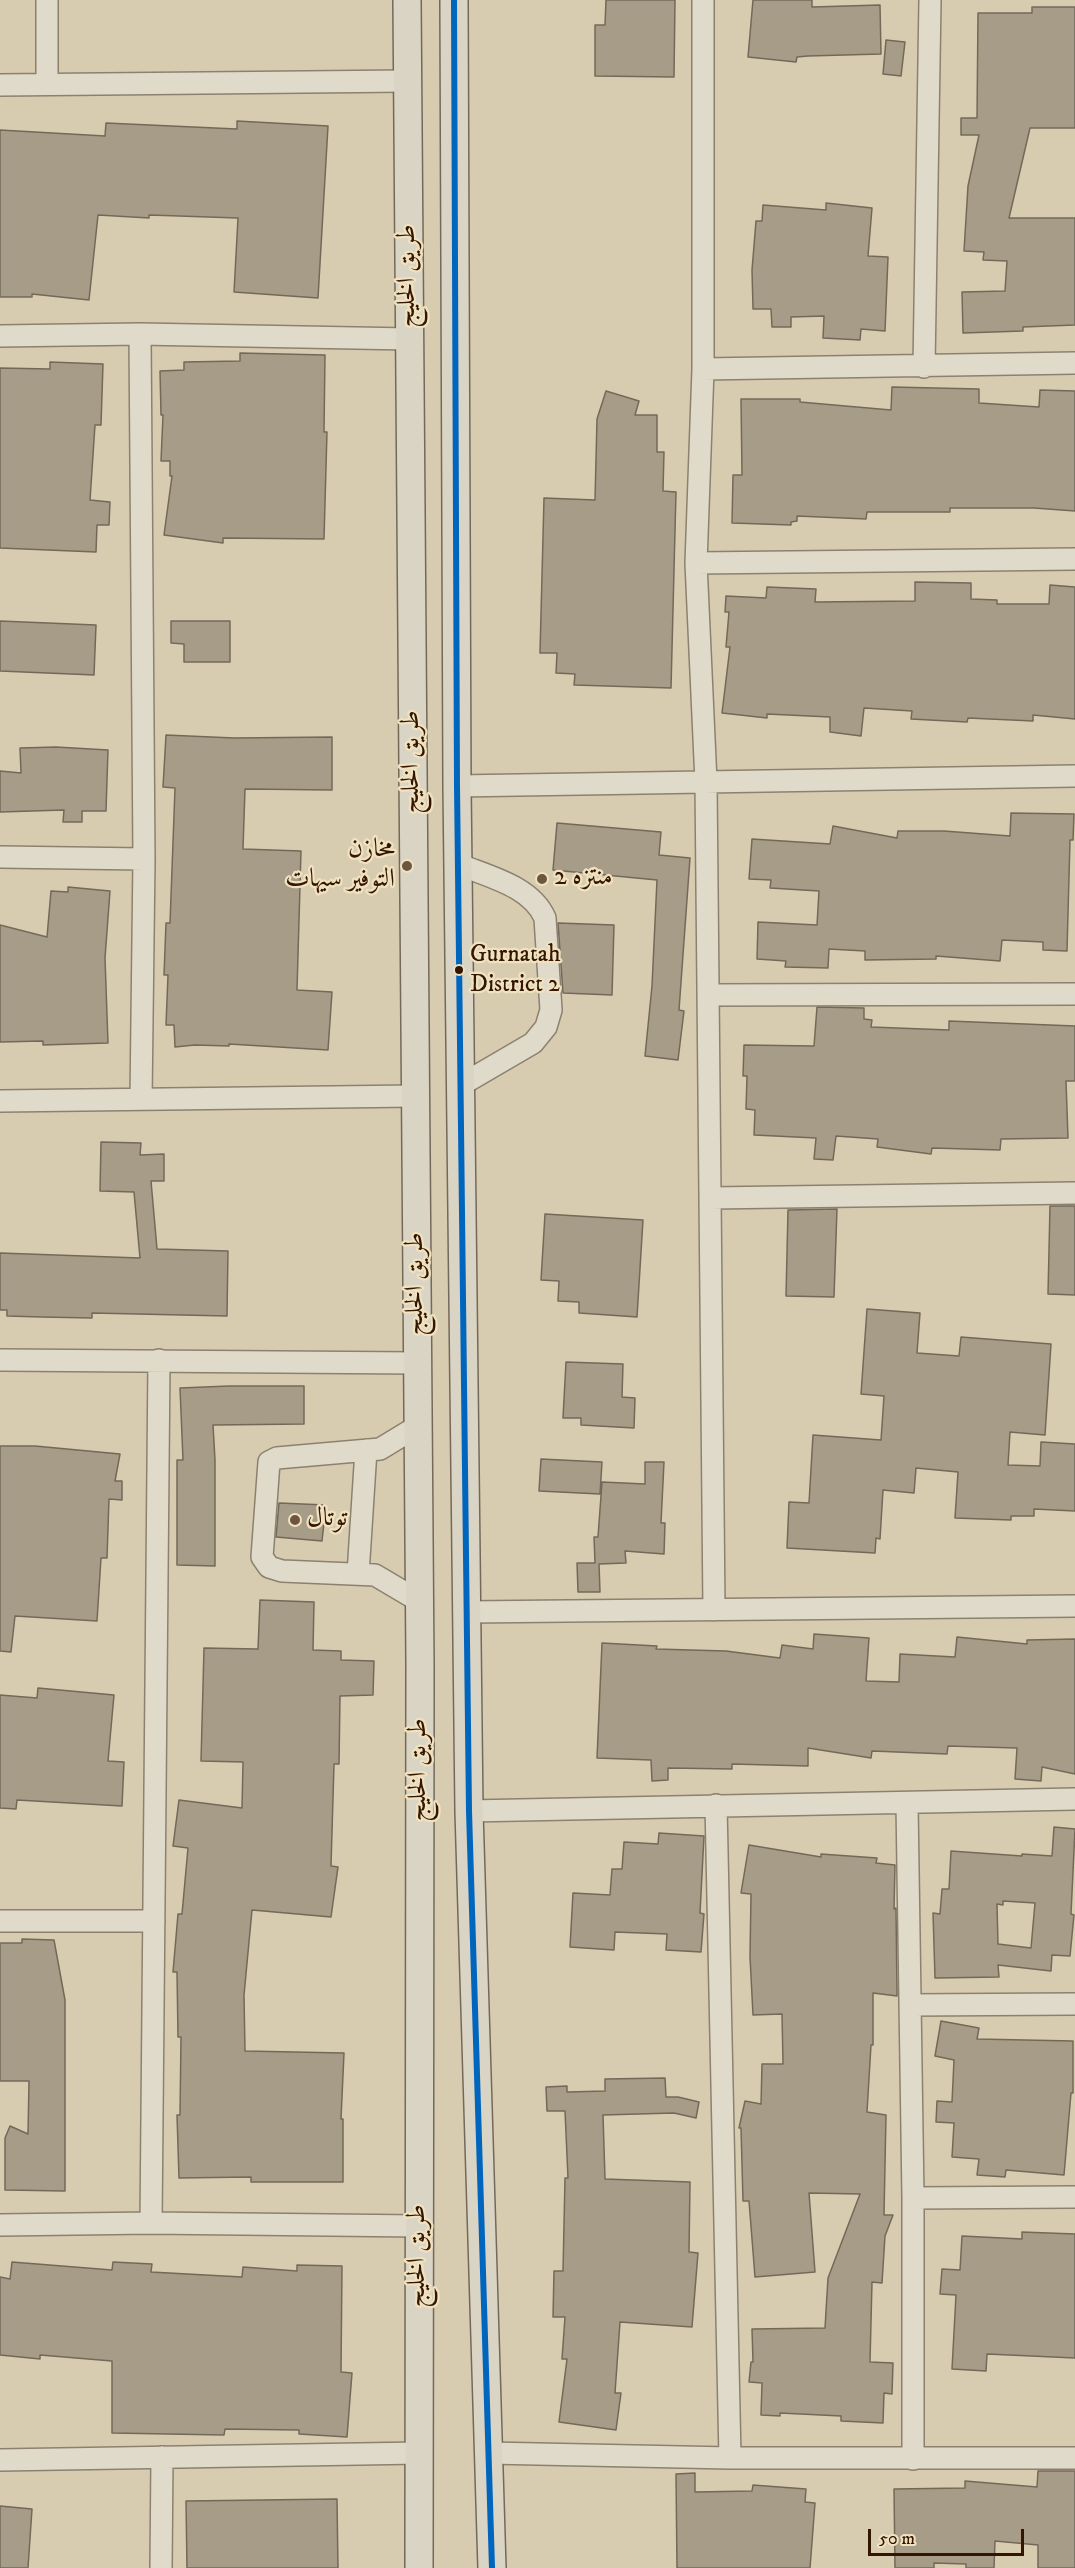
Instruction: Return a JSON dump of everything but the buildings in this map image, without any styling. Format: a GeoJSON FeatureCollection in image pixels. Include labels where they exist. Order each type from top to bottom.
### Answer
{"type":"FeatureCollection","features":[{"type":"Feature","properties":{"kind":"main road","name":"طريق الخليج"},"geometry":{"type":"LineString","coordinates":[[407,0],[419,1601],[419,2568]]}},
{"type":"Feature","properties":{"kind":"main road","name":"طريق الخليج"},"geometry":{"type":"LineString","coordinates":[[454,0],[457,786],[468,1811],[492,2568]]}},
{"type":"Feature","properties":{"kind":"street"},"geometry":{"type":"LineString","coordinates":[[47,0],[47,84]]}},
{"type":"Feature","properties":{"kind":"street"},"geometry":{"type":"LineString","coordinates":[[703,0],[703,369],[696,563],[706,782],[714,1610]]}},
{"type":"Feature","properties":{"kind":"street"},"geometry":{"type":"LineString","coordinates":[[924,367],[930,0]]}},
{"type":"Feature","properties":{"kind":"street"},"geometry":{"type":"LineString","coordinates":[[0,85],[407,81]]}},
{"type":"Feature","properties":{"kind":"street"},"geometry":{"type":"LineString","coordinates":[[140,334],[144,859],[141,1099]]}},
{"type":"Feature","properties":{"kind":"street"},"geometry":{"type":"LineString","coordinates":[[0,336],[140,334],[409,339]]}},
{"type":"Feature","properties":{"kind":"street"},"geometry":{"type":"LineString","coordinates":[[703,369],[1075,363]]}},
{"type":"Feature","properties":{"kind":"street"},"geometry":{"type":"LineString","coordinates":[[696,563],[1075,559]]}},
{"type":"Feature","properties":{"kind":"street"},"geometry":{"type":"LineString","coordinates":[[457,786],[1075,776]]}},
{"type":"Feature","properties":{"kind":"street"},"geometry":{"type":"LineString","coordinates":[[0,857],[144,859]]}},
{"type":"Feature","properties":{"kind":"street"},"geometry":{"type":"LineString","coordinates":[[458,864],[528,894],[539,905],[545,918],[551,1010],[546,1027],[533,1043],[461,1085]]}},
{"type":"Feature","properties":{"kind":"street"},"geometry":{"type":"LineString","coordinates":[[708,995],[1075,994]]}},
{"type":"Feature","properties":{"kind":"street"},"geometry":{"type":"LineString","coordinates":[[0,1101],[415,1096]]}},
{"type":"Feature","properties":{"kind":"street"},"geometry":{"type":"LineString","coordinates":[[710,1198],[1075,1193]]}},
{"type":"Feature","properties":{"kind":"street"},"geometry":{"type":"LineString","coordinates":[[0,1360],[417,1363]]}},
{"type":"Feature","properties":{"kind":"street"},"geometry":{"type":"LineString","coordinates":[[151,2223],[159,1360]]}},
{"type":"Feature","properties":{"kind":"street"},"geometry":{"type":"LineString","coordinates":[[418,1426],[380,1449],[277,1458],[269,1462],[262,1557],[269,1566],[282,1570],[375,1575],[419,1601]]}},
{"type":"Feature","properties":{"kind":"street"},"geometry":{"type":"LineString","coordinates":[[358,1574],[366,1450]]}},
{"type":"Feature","properties":{"kind":"street"},"geometry":{"type":"LineString","coordinates":[[467,1612],[1075,1606]]}},
{"type":"Feature","properties":{"kind":"street"},"geometry":{"type":"LineString","coordinates":[[468,1811],[1075,1799]]}},
{"type":"Feature","properties":{"kind":"street"},"geometry":{"type":"LineString","coordinates":[[907,1803],[914,2458]]}},
{"type":"Feature","properties":{"kind":"street"},"geometry":{"type":"LineString","coordinates":[[716,1805],[730,2458]]}},
{"type":"Feature","properties":{"kind":"street"},"geometry":{"type":"LineString","coordinates":[[0,1921],[154,1921]]}},
{"type":"Feature","properties":{"kind":"street"},"geometry":{"type":"LineString","coordinates":[[910,2005],[1075,2004]]}},
{"type":"Feature","properties":{"kind":"street"},"geometry":{"type":"LineString","coordinates":[[913,2198],[1075,2197]]}},
{"type":"Feature","properties":{"kind":"street"},"geometry":{"type":"LineString","coordinates":[[0,2225],[151,2223],[419,2226]]}},
{"type":"Feature","properties":{"kind":"street"},"geometry":{"type":"LineString","coordinates":[[0,2460],[419,2453]]}},
{"type":"Feature","properties":{"kind":"street"},"geometry":{"type":"LineString","coordinates":[[489,2453],[730,2458],[1075,2458]]}},
{"type":"Feature","properties":{"kind":"street"},"geometry":{"type":"LineString","coordinates":[[161,2568],[162,2457]]}},
{"type":"Feature","properties":{"kind":"transit line"},"geometry":{"type":"LineString","coordinates":[[454,0],[457,786],[469,1811],[492,2568]]}},
{"type":"Feature","properties":{"kind":"place","name":"مخازن التوفير سيهات"},"geometry":{"type":"Point","coordinates":[407,866]}},
{"type":"Feature","properties":{"kind":"place","name":"منتزه 2"},"geometry":{"type":"Point","coordinates":[542,879]}},
{"type":"Feature","properties":{"kind":"place","name":"Gurnatah District 2"},"geometry":{"type":"Point","coordinates":[459,970]}},
{"type":"Feature","properties":{"kind":"place","name":"توتال"},"geometry":{"type":"Point","coordinates":[295,1520]}}]}
